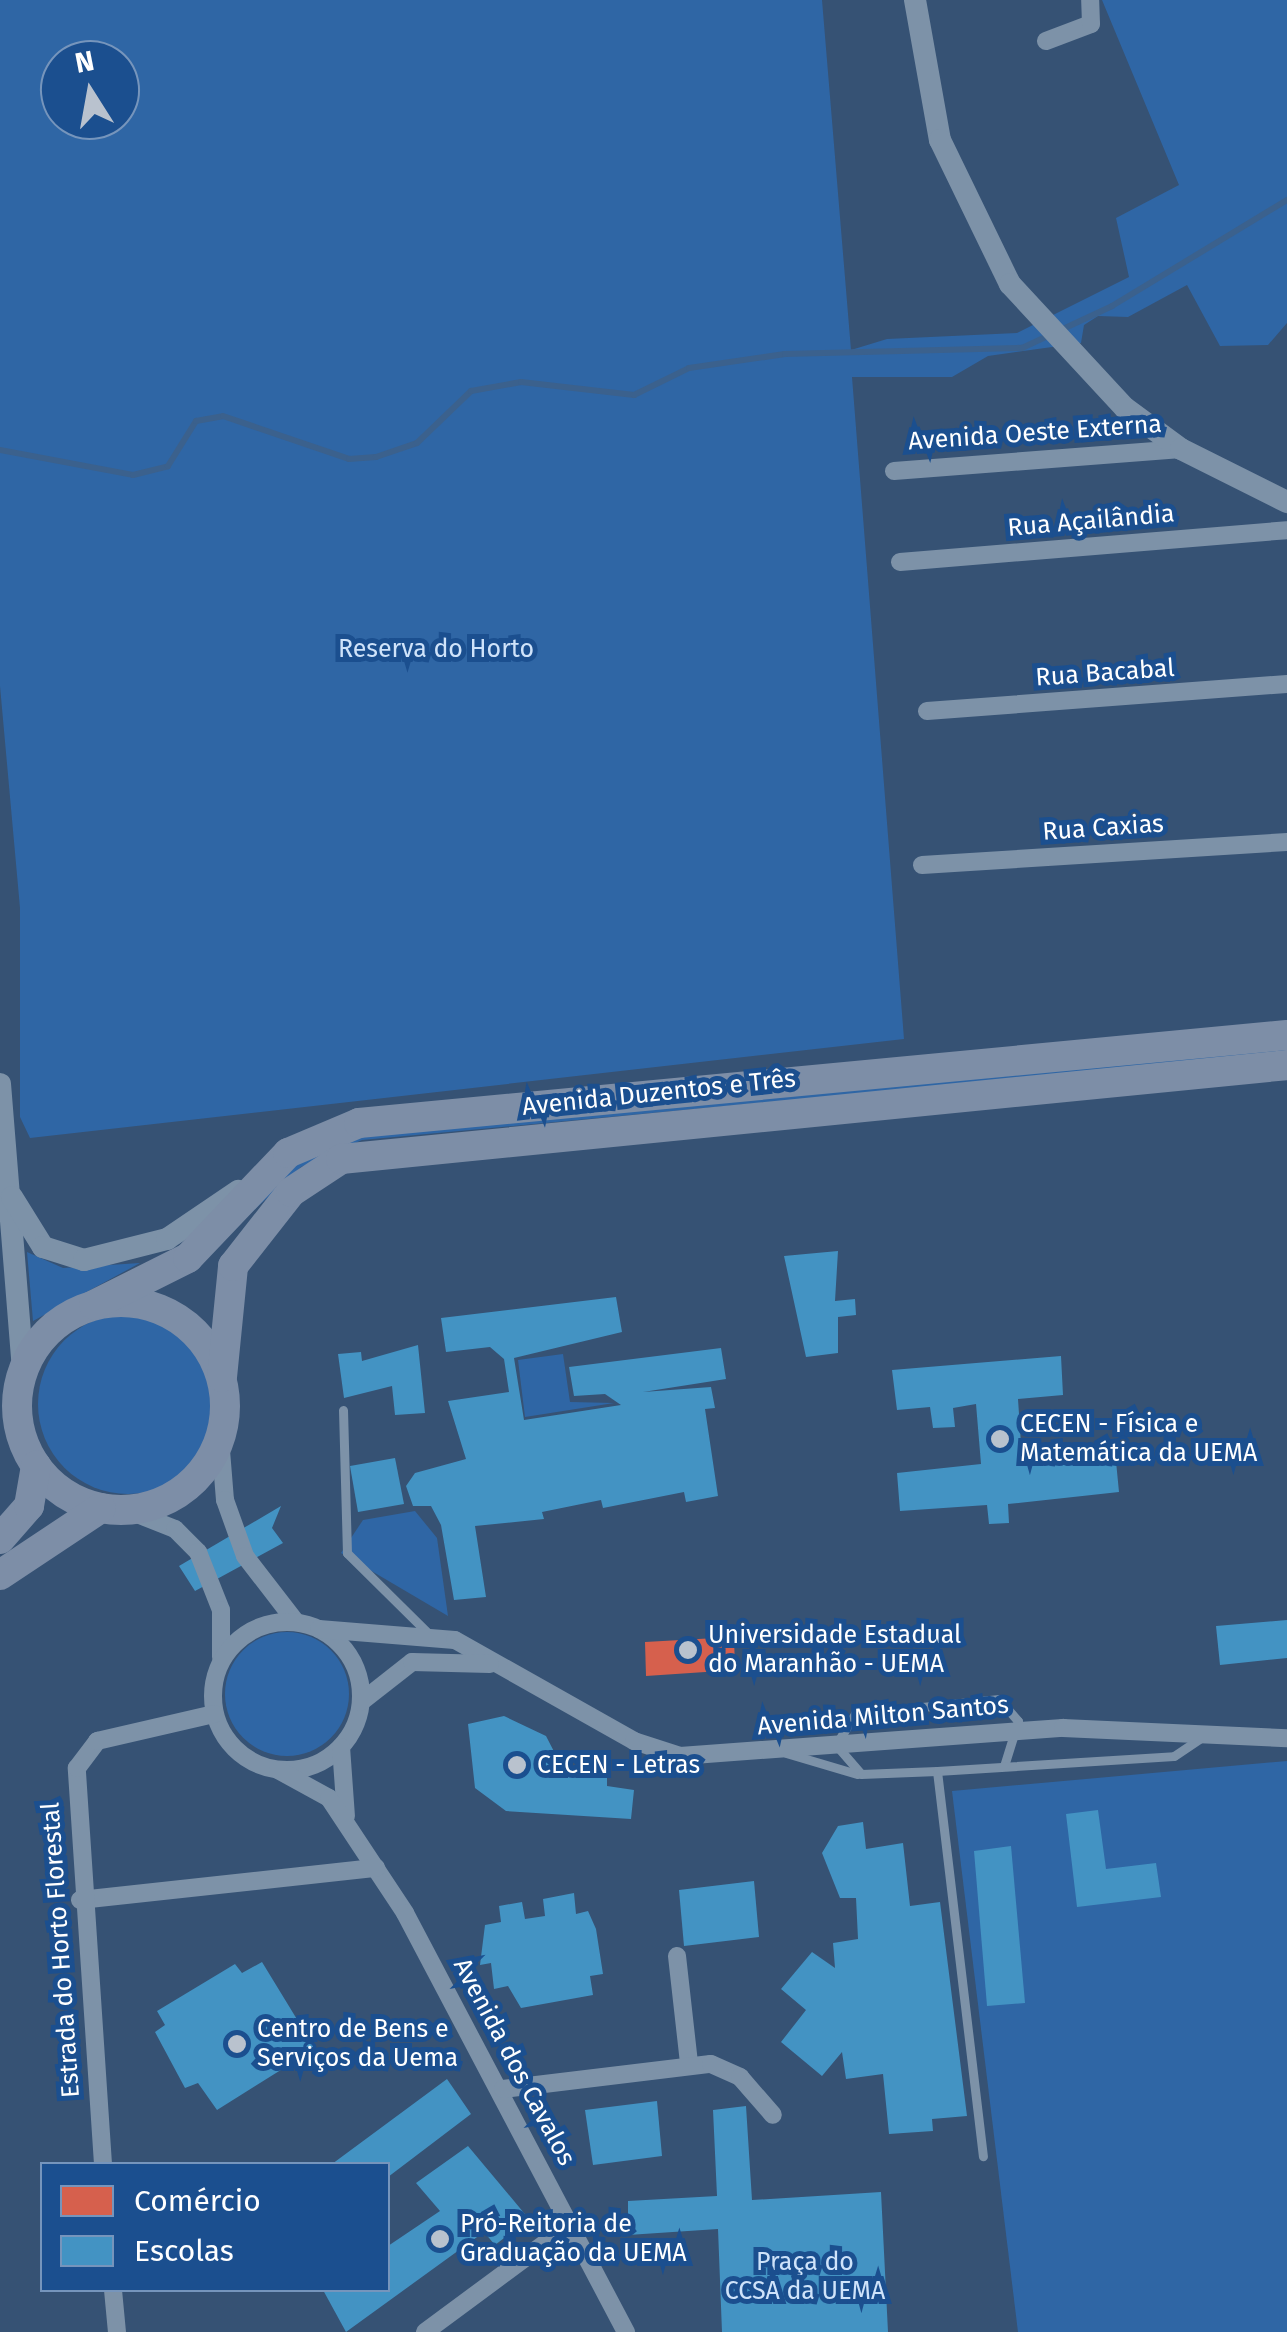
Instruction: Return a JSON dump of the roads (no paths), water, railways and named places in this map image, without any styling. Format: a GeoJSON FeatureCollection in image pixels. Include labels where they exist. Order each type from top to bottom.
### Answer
{"type":"FeatureCollection","features":[{"type":"Feature","properties":{"kind":"main road","name":"Avenida Duzentos e Três"},"geometry":{"type":"LineString","coordinates":[[94,1305],[188,1258],[268,1168],[360,1123],[1287,1035]]}},
{"type":"Feature","properties":{"kind":"main road","name":"Avenida Duzentos e Três"},"geometry":{"type":"LineString","coordinates":[[222,1377],[224,1293],[240,1252],[302,1182],[341,1159],[1287,1064]]}},
{"type":"Feature","properties":{"kind":"main road"},"geometry":{"type":"LineString","coordinates":[[0,1539],[29,1506],[36,1466],[16,1416],[14,1377],[53,1326],[94,1305],[141,1303],[172,1314],[198,1335],[222,1377],[220,1438],[187,1486],[114,1509],[0,1576]]}},
{"type":"Feature","properties":{"kind":"main road"},"geometry":{"type":"LineString","coordinates":[[0,1454],[36,1466],[114,1509]]}},
{"type":"Feature","properties":{"kind":"street","name":"Avenida Oeste Externa"},"geometry":{"type":"LineString","coordinates":[[915,0],[940,140],[974,220],[1038,322],[1065,353],[1181,449],[1287,502]]}},
{"type":"Feature","properties":{"kind":"street"},"geometry":{"type":"LineString","coordinates":[[1046,40],[1091,24],[1090,0]]}},
{"type":"Feature","properties":{"kind":"street","name":"Avenida Oeste Externa"},"geometry":{"type":"LineString","coordinates":[[894,471],[1181,449]]}},
{"type":"Feature","properties":{"kind":"street","name":"Rua Açailândia"},"geometry":{"type":"LineString","coordinates":[[900,562],[1287,530]]}},
{"type":"Feature","properties":{"kind":"street","name":"Rua Bacabal"},"geometry":{"type":"LineString","coordinates":[[927,711],[1287,684]]}},
{"type":"Feature","properties":{"kind":"street","name":"Rua Caxias"},"geometry":{"type":"LineString","coordinates":[[922,865],[1287,842]]}},
{"type":"Feature","properties":{"kind":"street"},"geometry":{"type":"LineString","coordinates":[[0,1084],[14,1377]]}},
{"type":"Feature","properties":{"kind":"street"},"geometry":{"type":"LineString","coordinates":[[6,1197],[43,1248],[84,1260],[174,1236],[268,1168]]}},
{"type":"Feature","properties":{"kind":"street"},"geometry":{"type":"LineString","coordinates":[[220,1438],[225,1500],[245,1556],[296,1622]]}},
{"type":"Feature","properties":{"kind":"street"},"geometry":{"type":"LineString","coordinates":[[114,1509],[175,1528],[198,1552],[222,1610],[214,1714],[237,1752],[278,1770],[312,1765],[341,1747],[361,1702],[352,1659],[320,1629],[296,1622],[250,1632],[218,1667]]}},
{"type":"Feature","properties":{"kind":"street","name":"Avenida Milton Santos"},"geometry":{"type":"LineString","coordinates":[[320,1629],[432,1636],[505,1668],[662,1752],[779,1750],[1018,1730],[1287,1738]]}},
{"type":"Feature","properties":{"kind":"street","name":"Avenida Milton Santos"},"geometry":{"type":"LineString","coordinates":[[361,1702],[412,1662],[505,1668]]}},
{"type":"Feature","properties":{"kind":"street","name":"Estrada do Horto Florestal"},"geometry":{"type":"LineString","coordinates":[[103,2162],[74,1801],[86,1749],[214,1714]]}},
{"type":"Feature","properties":{"kind":"street","name":"Avenida dos Cavalos"},"geometry":{"type":"LineString","coordinates":[[341,1747],[348,1822]]}},
{"type":"Feature","properties":{"kind":"street","name":"Avenida dos Cavalos"},"geometry":{"type":"LineString","coordinates":[[278,1770],[316,1788],[348,1822],[503,2089],[626,2332]]}},
{"type":"Feature","properties":{"kind":"street"},"geometry":{"type":"LineString","coordinates":[[80,1900],[376,1868]]}},
{"type":"Feature","properties":{"kind":"street"},"geometry":{"type":"LineString","coordinates":[[677,1956],[689,2063]]}},
{"type":"Feature","properties":{"kind":"street"},"geometry":{"type":"LineString","coordinates":[[503,2089],[689,2063],[727,2068],[773,2115]]}},
{"type":"Feature","properties":{"kind":"street"},"geometry":{"type":"LineString","coordinates":[[425,2332],[571,2224]]}},
{"type":"Feature","properties":{"kind":"street"},"geometry":{"type":"LineString","coordinates":[[114,2292],[117,2332]]}},
{"type":"Feature","properties":{"kind":"lane"},"geometry":{"type":"LineString","coordinates":[[343,1410],[347,1552],[432,1636]]}},
{"type":"Feature","properties":{"kind":"lane"},"geometry":{"type":"LineString","coordinates":[[860,1774],[836,1745],[854,1714],[991,1698],[1012,1706],[1018,1730],[1004,1766]]}},
{"type":"Feature","properties":{"kind":"lane"},"geometry":{"type":"LineString","coordinates":[[779,1750],[860,1774],[1174,1756],[1202,1737]]}},
{"type":"Feature","properties":{"kind":"lane"},"geometry":{"type":"LineString","coordinates":[[936,1771],[984,2156]]}},
{"type":"Feature","properties":{"kind":"waterway"},"geometry":{"type":"LineString","coordinates":[[0,450],[133,475],[168,466],[196,421],[223,416],[349,459],[376,457],[417,443],[471,391],[521,382],[634,395],[689,368],[785,354],[1022,348],[1112,306],[1287,200]]}},
{"type":"Feature","properties":{"kind":"place","name":"CECEN - Física e Matemática da UEMA"},"geometry":{"type":"Point","coordinates":[1000,1439]}},
{"type":"Feature","properties":{"kind":"place","name":"Universidade Estadual do Maranhão - UEMA"},"geometry":{"type":"Point","coordinates":[688,1650]}},
{"type":"Feature","properties":{"kind":"place","name":"CECEN - Letras"},"geometry":{"type":"Point","coordinates":[517,1765]}},
{"type":"Feature","properties":{"kind":"place","name":"Centro de Bens e Serviços da Uema"},"geometry":{"type":"Point","coordinates":[237,2044]}},
{"type":"Feature","properties":{"kind":"place","name":"Pró-Reitoria de Graduação da UEMA"},"geometry":{"type":"Point","coordinates":[440,2239]}},
{"type":"Feature","properties":{"kind":"park label","name":"Reserva do Horto"},"geometry":{"type":"Point","coordinates":[436,649]}},
{"type":"Feature","properties":{"kind":"park label","name":"Praça do CCSA da UEMA"},"geometry":{"type":"Point","coordinates":[805,2278]}}]}
